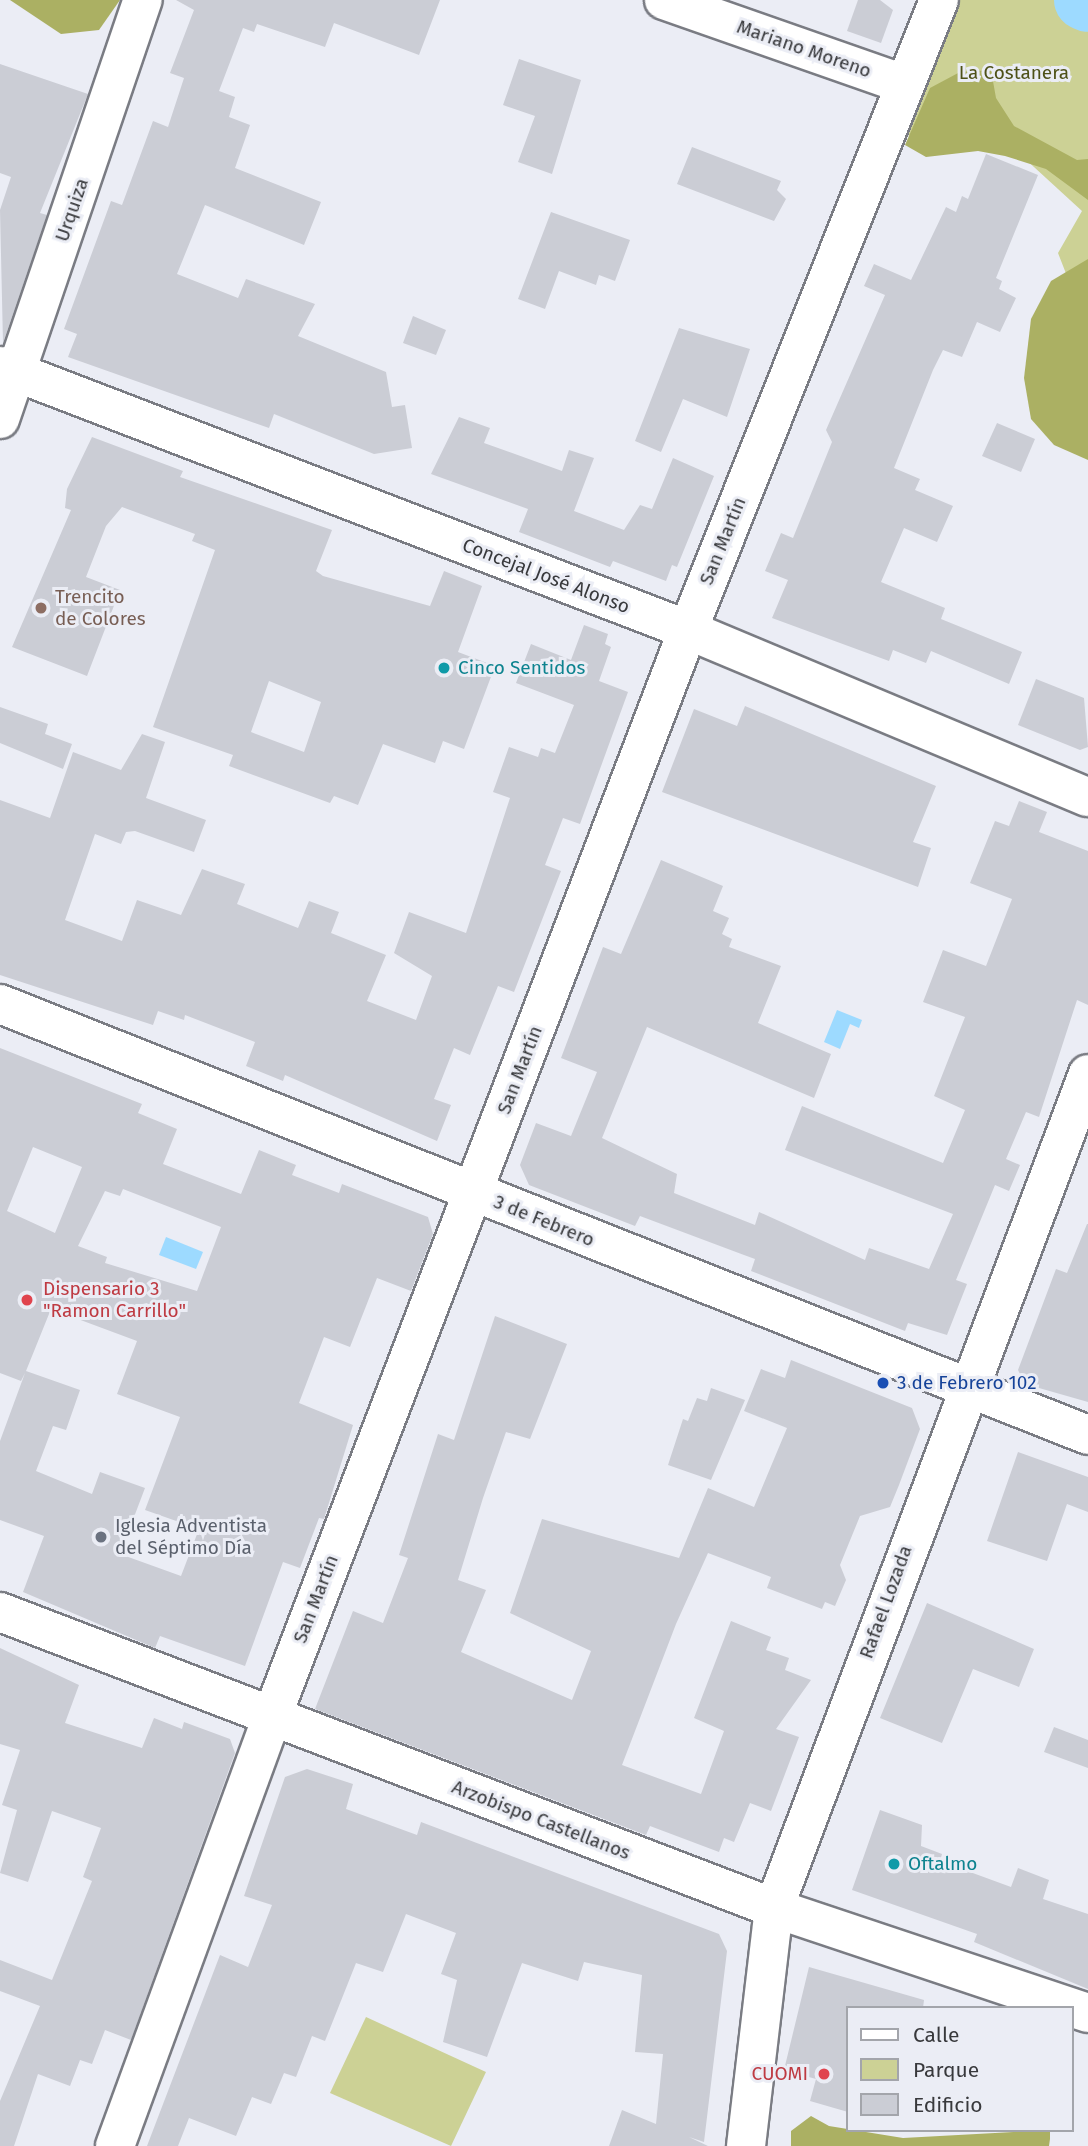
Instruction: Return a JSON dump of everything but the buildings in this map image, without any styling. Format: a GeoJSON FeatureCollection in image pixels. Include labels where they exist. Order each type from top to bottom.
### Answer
{"type":"FeatureCollection","features":[{"type":"Feature","properties":{"kind":"street","name":"Urquiza"},"geometry":{"type":"LineString","coordinates":[[0,419],[9,369],[143,0]]}},
{"type":"Feature","properties":{"kind":"street","name":"Mariano Moreno"},"geometry":{"type":"LineString","coordinates":[[664,0],[904,83]]}},
{"type":"Feature","properties":{"kind":"street","name":"San Martín"},"geometry":{"type":"LineString","coordinates":[[115,2146],[271,1719],[688,630],[904,83],[929,5]]}},
{"type":"Feature","properties":{"kind":"street","name":"Concejal José Alonso"},"geometry":{"type":"LineString","coordinates":[[9,369],[688,630],[1088,797]]}},
{"type":"Feature","properties":{"kind":"street","name":"3 de Febrero"},"geometry":{"type":"LineString","coordinates":[[0,1004],[1088,1435]]}},
{"type":"Feature","properties":{"kind":"street","name":"Rafael Lozada"},"geometry":{"type":"LineString","coordinates":[[746,2146],[774,1908],[965,1388],[1088,1074]]}},
{"type":"Feature","properties":{"kind":"street","name":"Arzobispo Castellanos"},"geometry":{"type":"LineString","coordinates":[[0,1612],[271,1719],[774,1908],[1067,2006]]}},
{"type":"Feature","properties":{"kind":"green space"},"geometry":{"type":"Polygon","coordinates":[[[10,0],[120,0],[99,30],[61,34],[10,0]]]}},
{"type":"Feature","properties":{"kind":"green space","name":"La Costanera"},"geometry":{"type":"Polygon","coordinates":[[[916,0],[1088,0],[1088,295],[1074,294],[1058,253],[1082,211],[1011,146],[905,135],[945,31],[916,0]]]}},
{"type":"Feature","properties":{"kind":"green space"},"geometry":{"type":"Polygon","coordinates":[[[991,70],[996,98],[1014,126],[1077,160],[1088,159],[1088,200],[1046,169],[1005,156],[978,151],[926,157],[905,145],[930,88],[960,72],[991,70]]]}},
{"type":"Feature","properties":{"kind":"green space"},"geometry":{"type":"Polygon","coordinates":[[[1088,259],[1088,460],[1054,445],[1031,419],[1024,378],[1031,319],[1051,281],[1088,259]]]}},
{"type":"Feature","properties":{"kind":"green space"},"geometry":{"type":"Polygon","coordinates":[[[366,2017],[486,2072],[451,2146],[330,2093],[366,2017]]]}},
{"type":"Feature","properties":{"kind":"green space"},"geometry":{"type":"Polygon","coordinates":[[[811,2116],[829,2126],[846,2129],[846,2132],[903,2138],[1050,2132],[1050,2139],[1049,2146],[791,2146],[791,2131],[811,2116]]]}},
{"type":"Feature","properties":{"kind":"water"},"geometry":{"type":"Polygon","coordinates":[[[837,1010],[862,1020],[859,1028],[850,1024],[840,1049],[824,1042],[837,1010]]]}},
{"type":"Feature","properties":{"kind":"water"},"geometry":{"type":"Polygon","coordinates":[[[166,1237],[203,1252],[196,1269],[159,1255],[166,1237]]]}},
{"type":"Feature","properties":{"kind":"waterway"},"geometry":{"type":"LineString","coordinates":[[1084,0],[1088,2]]}},
{"type":"Feature","properties":{"kind":"place","name":"Trencito de Colores"},"geometry":{"type":"Point","coordinates":[41,608]}},
{"type":"Feature","properties":{"kind":"place","name":"Cinco Sentidos"},"geometry":{"type":"Point","coordinates":[444,668]}},
{"type":"Feature","properties":{"kind":"place","name":"Dispensario 3 \"Ramon Carrillo\""},"geometry":{"type":"Point","coordinates":[27,1300]}},
{"type":"Feature","properties":{"kind":"place","name":"3 de Febrero 102"},"geometry":{"type":"Point","coordinates":[883,1383]}},
{"type":"Feature","properties":{"kind":"place","name":"Iglesia Adventista del Séptimo Día"},"geometry":{"type":"Point","coordinates":[101,1537]}},
{"type":"Feature","properties":{"kind":"place","name":"Oftalmo"},"geometry":{"type":"Point","coordinates":[894,1864]}},
{"type":"Feature","properties":{"kind":"place","name":"CUOMI"},"geometry":{"type":"Point","coordinates":[824,2074]}}]}
